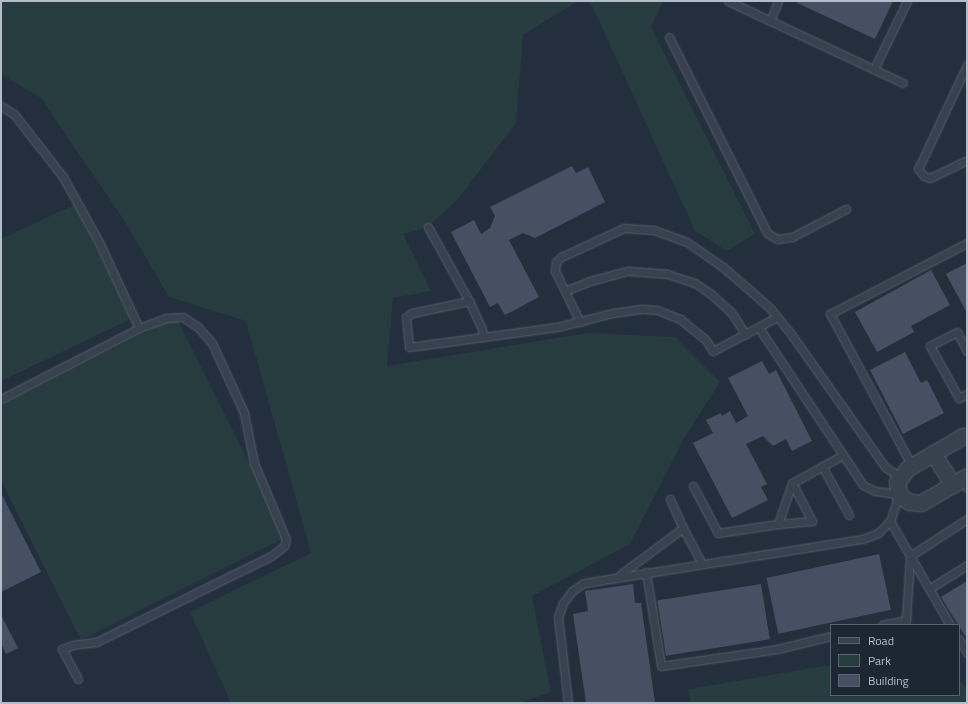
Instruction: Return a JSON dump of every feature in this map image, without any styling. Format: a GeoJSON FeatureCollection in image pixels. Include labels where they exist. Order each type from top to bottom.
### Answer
{"type":"FeatureCollection","features":[{"type":"Feature","properties":{"kind":"street"},"geometry":{"type":"LineString","coordinates":[[933,453],[962,482],[920,503],[908,502],[899,494],[897,482],[899,476],[933,453],[963,436],[967,436]]}},
{"type":"Feature","properties":{"kind":"lane"},"geometry":{"type":"LineString","coordinates":[[728,1],[904,83]]}},
{"type":"Feature","properties":{"kind":"lane"},"geometry":{"type":"LineString","coordinates":[[770,20],[778,1]]}},
{"type":"Feature","properties":{"kind":"lane"},"geometry":{"type":"LineString","coordinates":[[874,69],[907,1]]}},
{"type":"Feature","properties":{"kind":"lane"},"geometry":{"type":"LineString","coordinates":[[669,37],[766,233],[777,239],[792,237],[846,209]]}},
{"type":"Feature","properties":{"kind":"lane"},"geometry":{"type":"LineString","coordinates":[[967,65],[918,169],[924,176],[930,178],[967,160]]}},
{"type":"Feature","properties":{"kind":"lane"},"geometry":{"type":"LineString","coordinates":[[1,106],[14,114],[63,177],[99,242],[139,328]]}},
{"type":"Feature","properties":{"kind":"lane"},"geometry":{"type":"LineString","coordinates":[[428,227],[468,301],[482,329],[483,337]]}},
{"type":"Feature","properties":{"kind":"lane"},"geometry":{"type":"LineString","coordinates":[[580,322],[556,271],[556,262],[561,257],[614,231],[640,227],[671,235],[687,242],[738,279],[777,317],[791,334],[885,467],[899,476]]}},
{"type":"Feature","properties":{"kind":"lane"},"geometry":{"type":"LineString","coordinates":[[912,466],[830,314],[967,243]]}},
{"type":"Feature","properties":{"kind":"lane"},"geometry":{"type":"LineString","coordinates":[[565,291],[590,281],[628,271],[667,274],[695,283],[711,294],[731,312],[746,335]]}},
{"type":"Feature","properties":{"kind":"lane"},"geometry":{"type":"LineString","coordinates":[[468,301],[412,313],[406,317],[409,347],[580,322],[628,310],[657,310],[689,324],[706,340],[713,351],[746,335],[777,317]]}},
{"type":"Feature","properties":{"kind":"lane"},"geometry":{"type":"LineString","coordinates":[[1,399],[139,328],[166,318],[182,317],[198,327],[212,343],[244,413],[254,463],[286,542],[282,549],[271,556],[103,639],[87,645],[72,645],[62,649],[78,679]]}},
{"type":"Feature","properties":{"kind":"lane"},"geometry":{"type":"LineString","coordinates":[[568,703],[558,617],[563,603],[572,591],[584,583],[619,575],[863,539],[878,533],[890,521],[899,494],[875,491],[863,485],[759,328]]}},
{"type":"Feature","properties":{"kind":"lane"},"geometry":{"type":"LineString","coordinates":[[967,351],[956,332],[930,346],[959,398],[967,394]]}},
{"type":"Feature","properties":{"kind":"lane"},"geometry":{"type":"LineString","coordinates":[[778,524],[792,483],[843,455]]}},
{"type":"Feature","properties":{"kind":"lane"},"geometry":{"type":"LineString","coordinates":[[822,466],[849,515]]}},
{"type":"Feature","properties":{"kind":"lane"},"geometry":{"type":"LineString","coordinates":[[693,486],[718,534],[778,524],[812,521],[792,483]]}},
{"type":"Feature","properties":{"kind":"lane"},"geometry":{"type":"LineString","coordinates":[[670,499],[683,528],[702,563]]}},
{"type":"Feature","properties":{"kind":"lane"},"geometry":{"type":"LineString","coordinates":[[910,556],[967,519]]}},
{"type":"Feature","properties":{"kind":"lane"},"geometry":{"type":"LineString","coordinates":[[890,521],[949,624]]}},
{"type":"Feature","properties":{"kind":"lane"},"geometry":{"type":"LineString","coordinates":[[619,575],[683,528]]}},
{"type":"Feature","properties":{"kind":"lane"},"geometry":{"type":"LineString","coordinates":[[887,624],[906,620],[910,556]]}},
{"type":"Feature","properties":{"kind":"lane"},"geometry":{"type":"LineString","coordinates":[[929,589],[967,565]]}},
{"type":"Feature","properties":{"kind":"lane"},"geometry":{"type":"LineString","coordinates":[[646,572],[661,666],[777,648],[830,636]]}},
{"type":"Feature","properties":{"kind":"lane"},"geometry":{"type":"LineString","coordinates":[[960,641],[967,652]]}},
{"type":"Feature","properties":{"kind":"green space"},"geometry":{"type":"Polygon","coordinates":[[[1,1],[578,1],[523,35],[516,123],[457,200],[428,227],[403,234],[431,291],[393,298],[387,366],[587,333],[675,337],[720,382],[684,438],[630,544],[532,596],[551,692],[519,703],[231,703],[190,612],[311,553],[246,321],[169,297],[124,220],[41,98],[1,74],[1,1]]]}},
{"type":"Feature","properties":{"kind":"green space"},"geometry":{"type":"Polygon","coordinates":[[[590,1],[663,1],[651,27],[755,234],[727,251],[695,231],[590,1]]]}},
{"type":"Feature","properties":{"kind":"green space"},"geometry":{"type":"Polygon","coordinates":[[[76,204],[131,319],[1,381],[1,239],[76,204]]]}},
{"type":"Feature","properties":{"kind":"green space"},"geometry":{"type":"Polygon","coordinates":[[[176,317],[286,537],[81,640],[1,480],[1,405],[176,317]]]}},
{"type":"Feature","properties":{"kind":"green space"},"geometry":{"type":"Polygon","coordinates":[[[830,665],[830,696],[960,696],[960,680],[967,689],[967,703],[690,703],[688,689],[830,665]]]}},
{"type":"Feature","properties":{"kind":"building"},"geometry":{"type":"Polygon","coordinates":[[[798,1],[893,1],[875,39],[797,3],[798,1]]]}},
{"type":"Feature","properties":{"kind":"building"},"geometry":{"type":"Polygon","coordinates":[[[572,166],[576,173],[588,167],[605,202],[535,238],[523,233],[509,240],[539,297],[505,315],[498,303],[490,307],[451,232],[474,220],[481,234],[490,228],[495,216],[490,207],[572,166]]]}},
{"type":"Feature","properties":{"kind":"building"},"geometry":{"type":"Polygon","coordinates":[[[967,263],[967,313],[946,274],[967,263]]]}},
{"type":"Feature","properties":{"kind":"building"},"geometry":{"type":"Polygon","coordinates":[[[931,270],[950,305],[911,326],[914,332],[877,352],[855,312],[931,270]]]}},
{"type":"Feature","properties":{"kind":"building"},"geometry":{"type":"Polygon","coordinates":[[[905,352],[921,383],[927,380],[944,413],[903,434],[870,370],[905,352]]]}},
{"type":"Feature","properties":{"kind":"building"},"geometry":{"type":"Polygon","coordinates":[[[762,361],[769,374],[776,370],[812,441],[792,451],[786,439],[773,446],[763,436],[746,444],[767,484],[761,487],[768,500],[732,518],[693,443],[713,433],[706,420],[721,413],[722,416],[730,411],[736,423],[748,416],[728,378],[762,361]]]}},
{"type":"Feature","properties":{"kind":"building"},"geometry":{"type":"Polygon","coordinates":[[[1,493],[41,572],[1,592],[1,493]]]}},
{"type":"Feature","properties":{"kind":"building"},"geometry":{"type":"Polygon","coordinates":[[[879,554],[891,610],[778,634],[767,578],[879,554]]]}},
{"type":"Feature","properties":{"kind":"building"},"geometry":{"type":"Polygon","coordinates":[[[967,581],[967,639],[960,628],[960,624],[958,624],[941,597],[967,581]]]}},
{"type":"Feature","properties":{"kind":"building"},"geometry":{"type":"Polygon","coordinates":[[[633,584],[635,603],[641,603],[655,703],[586,703],[573,614],[588,611],[585,591],[633,584]]]}},
{"type":"Feature","properties":{"kind":"building"},"geometry":{"type":"Polygon","coordinates":[[[761,584],[770,639],[666,656],[657,600],[761,584]]]}},
{"type":"Feature","properties":{"kind":"building"},"geometry":{"type":"Polygon","coordinates":[[[1,615],[18,648],[6,654],[1,643],[1,615]]]}}]}
